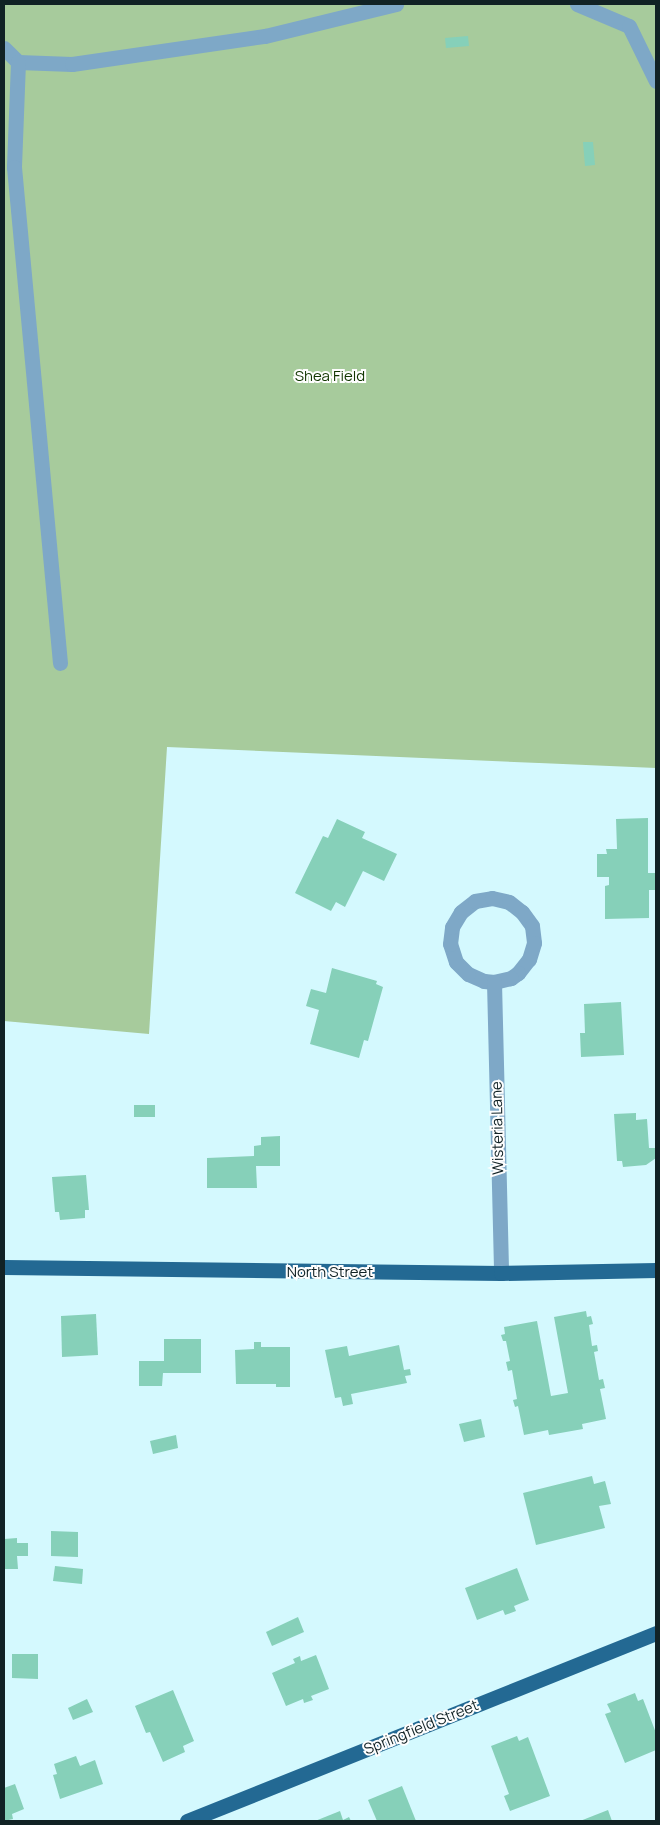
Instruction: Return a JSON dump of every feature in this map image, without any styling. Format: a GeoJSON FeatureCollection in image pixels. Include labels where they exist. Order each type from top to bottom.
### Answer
{"type":"FeatureCollection","features":[{"type":"Feature","properties":{"kind":"main road","name":"North Street"},"geometry":{"type":"LineString","coordinates":[[4,1267],[501,1273],[656,1270]]}},
{"type":"Feature","properties":{"kind":"main road","name":"Springfield Street"},"geometry":{"type":"LineString","coordinates":[[187,1821],[656,1633]]}},
{"type":"Feature","properties":{"kind":"street"},"geometry":{"type":"LineString","coordinates":[[4,48],[18,62],[72,64],[264,36],[396,4]]}},
{"type":"Feature","properties":{"kind":"street"},"geometry":{"type":"LineString","coordinates":[[577,4],[629,26],[656,81]]}},
{"type":"Feature","properties":{"kind":"street"},"geometry":{"type":"LineString","coordinates":[[18,62],[14,167],[60,663]]}},
{"type":"Feature","properties":{"kind":"street"},"geometry":{"type":"LineString","coordinates":[[492,898],[508,902],[522,912],[532,926],[534,943],[529,959],[518,973],[511,978],[494,982],[476,979],[468,974],[456,962],[450,944],[452,927],[461,912],[475,901],[492,898]]}},
{"type":"Feature","properties":{"kind":"street","name":"Wisteria Lane"},"geometry":{"type":"LineString","coordinates":[[494,982],[501,1273]]}},
{"type":"Feature","properties":{"kind":"green space","name":"Shea Field"},"geometry":{"type":"Polygon","coordinates":[[[4,4],[656,4],[656,768],[167,747],[149,1034],[4,1021],[4,4]]]}},
{"type":"Feature","properties":{"kind":"building"},"geometry":{"type":"Polygon","coordinates":[[[468,36],[469,46],[446,48],[445,38],[468,36]]]}},
{"type":"Feature","properties":{"kind":"building"},"geometry":{"type":"Polygon","coordinates":[[[583,142],[593,142],[595,165],[585,166],[583,142]]]}},
{"type":"Feature","properties":{"kind":"building"},"geometry":{"type":"Polygon","coordinates":[[[648,818],[648,873],[656,873],[656,890],[649,890],[649,918],[605,919],[605,886],[609,885],[609,877],[597,877],[597,854],[607,854],[606,849],[617,849],[616,819],[648,818]]]}},
{"type":"Feature","properties":{"kind":"building"},"geometry":{"type":"Polygon","coordinates":[[[337,819],[365,832],[362,838],[397,854],[384,881],[363,871],[345,907],[336,902],[331,911],[295,893],[323,836],[328,838],[337,819]]]}},
{"type":"Feature","properties":{"kind":"building"},"geometry":{"type":"Polygon","coordinates":[[[332,968],[377,981],[376,984],[383,987],[368,1041],[364,1040],[359,1058],[310,1044],[319,1010],[306,1006],[311,989],[326,993],[332,968]]]}},
{"type":"Feature","properties":{"kind":"building"},"geometry":{"type":"Polygon","coordinates":[[[621,1002],[624,1055],[581,1057],[580,1033],[585,1033],[584,1004],[621,1002]]]}},
{"type":"Feature","properties":{"kind":"building"},"geometry":{"type":"Polygon","coordinates":[[[134,1105],[155,1105],[155,1117],[134,1117],[134,1105]]]}},
{"type":"Feature","properties":{"kind":"building"},"geometry":{"type":"Polygon","coordinates":[[[636,1113],[636,1120],[647,1119],[649,1148],[656,1148],[656,1158],[646,1165],[623,1167],[622,1161],[617,1161],[614,1114],[636,1113]]]}},
{"type":"Feature","properties":{"kind":"building"},"geometry":{"type":"Polygon","coordinates":[[[280,1136],[280,1166],[256,1166],[257,1188],[207,1188],[207,1158],[254,1156],[254,1146],[261,1145],[261,1137],[280,1136]]]}},
{"type":"Feature","properties":{"kind":"building"},"geometry":{"type":"Polygon","coordinates":[[[86,1175],[89,1210],[85,1210],[85,1218],[60,1220],[59,1212],[55,1212],[52,1177],[86,1175]]]}},
{"type":"Feature","properties":{"kind":"building"},"geometry":{"type":"Polygon","coordinates":[[[586,1311],[587,1317],[591,1316],[593,1324],[589,1325],[592,1346],[597,1345],[598,1351],[594,1352],[599,1380],[603,1379],[605,1388],[600,1389],[606,1419],[582,1424],[583,1429],[549,1435],[548,1430],[524,1435],[518,1406],[515,1407],[513,1400],[517,1399],[512,1370],[508,1371],[506,1362],[510,1361],[506,1341],[503,1341],[501,1335],[505,1334],[504,1327],[537,1321],[551,1396],[568,1393],[554,1317],[586,1311]]]}},
{"type":"Feature","properties":{"kind":"building"},"geometry":{"type":"Polygon","coordinates":[[[96,1314],[98,1355],[62,1357],[61,1316],[96,1314]]]}},
{"type":"Feature","properties":{"kind":"building"},"geometry":{"type":"Polygon","coordinates":[[[164,1339],[201,1339],[201,1373],[163,1373],[162,1386],[139,1386],[139,1361],[164,1361],[164,1339]]]}},
{"type":"Feature","properties":{"kind":"building"},"geometry":{"type":"Polygon","coordinates":[[[254,1342],[261,1342],[261,1347],[290,1347],[290,1387],[276,1387],[276,1384],[236,1384],[235,1350],[254,1349],[254,1342]]]}},
{"type":"Feature","properties":{"kind":"building"},"geometry":{"type":"Polygon","coordinates":[[[399,1345],[404,1370],[410,1369],[411,1375],[405,1376],[407,1383],[351,1394],[353,1404],[343,1406],[341,1397],[335,1398],[325,1350],[347,1346],[349,1356],[399,1345]]]}},
{"type":"Feature","properties":{"kind":"building"},"geometry":{"type":"Polygon","coordinates":[[[481,1419],[485,1437],[464,1442],[459,1424],[481,1419]]]}},
{"type":"Feature","properties":{"kind":"building"},"geometry":{"type":"Polygon","coordinates":[[[176,1435],[178,1448],[153,1454],[150,1441],[176,1435]]]}},
{"type":"Feature","properties":{"kind":"building"},"geometry":{"type":"Polygon","coordinates":[[[592,1476],[594,1484],[605,1481],[611,1504],[599,1506],[605,1528],[536,1545],[523,1493],[592,1476]]]}},
{"type":"Feature","properties":{"kind":"building"},"geometry":{"type":"Polygon","coordinates":[[[51,1531],[78,1532],[78,1557],[51,1556],[51,1531]]]}},
{"type":"Feature","properties":{"kind":"building"},"geometry":{"type":"Polygon","coordinates":[[[17,1538],[17,1543],[28,1543],[28,1556],[17,1556],[18,1569],[4,1569],[4,1539],[17,1538]]]}},
{"type":"Feature","properties":{"kind":"building"},"geometry":{"type":"Polygon","coordinates":[[[55,1566],[83,1569],[82,1584],[53,1581],[55,1566]]]}},
{"type":"Feature","properties":{"kind":"building"},"geometry":{"type":"Polygon","coordinates":[[[517,1568],[529,1600],[514,1606],[516,1611],[505,1615],[503,1610],[477,1620],[465,1588],[517,1568]]]}},
{"type":"Feature","properties":{"kind":"building"},"geometry":{"type":"Polygon","coordinates":[[[298,1617],[304,1632],[272,1646],[266,1632],[298,1617]]]}},
{"type":"Feature","properties":{"kind":"building"},"geometry":{"type":"Polygon","coordinates":[[[12,1654],[38,1654],[38,1679],[12,1678],[12,1654]]]}},
{"type":"Feature","properties":{"kind":"building"},"geometry":{"type":"Polygon","coordinates":[[[316,1655],[329,1689],[311,1696],[313,1700],[304,1703],[303,1699],[286,1706],[272,1673],[295,1663],[293,1659],[300,1656],[301,1661],[316,1655]]]}},
{"type":"Feature","properties":{"kind":"building"},"geometry":{"type":"Polygon","coordinates":[[[173,1690],[194,1741],[183,1746],[185,1752],[163,1762],[150,1732],[146,1733],[135,1706],[173,1690]]]}},
{"type":"Feature","properties":{"kind":"building"},"geometry":{"type":"Polygon","coordinates":[[[635,1693],[638,1701],[643,1699],[656,1733],[656,1750],[625,1763],[605,1714],[611,1712],[607,1704],[635,1693]]]}},
{"type":"Feature","properties":{"kind":"building"},"geometry":{"type":"Polygon","coordinates":[[[87,1699],[93,1712],[73,1720],[68,1708],[87,1699]]]}},
{"type":"Feature","properties":{"kind":"building"},"geometry":{"type":"Polygon","coordinates":[[[517,1736],[519,1741],[528,1737],[550,1796],[510,1811],[504,1796],[509,1794],[491,1746],[517,1736]]]}},
{"type":"Feature","properties":{"kind":"building"},"geometry":{"type":"Polygon","coordinates":[[[76,1756],[80,1766],[95,1760],[103,1784],[60,1799],[53,1775],[57,1774],[54,1764],[76,1756]]]}},
{"type":"Feature","properties":{"kind":"building"},"geometry":{"type":"Polygon","coordinates":[[[15,1784],[24,1809],[12,1814],[13,1819],[4,1821],[4,1788],[15,1784]]]}},
{"type":"Feature","properties":{"kind":"building"},"geometry":{"type":"Polygon","coordinates":[[[402,1786],[416,1821],[377,1821],[368,1800],[402,1786]]]}},
{"type":"Feature","properties":{"kind":"building"},"geometry":{"type":"Polygon","coordinates":[[[608,1810],[612,1821],[580,1821],[608,1810]]]}},
{"type":"Feature","properties":{"kind":"building"},"geometry":{"type":"Polygon","coordinates":[[[340,1811],[343,1820],[349,1817],[351,1821],[315,1821],[340,1811]]]}}]}
